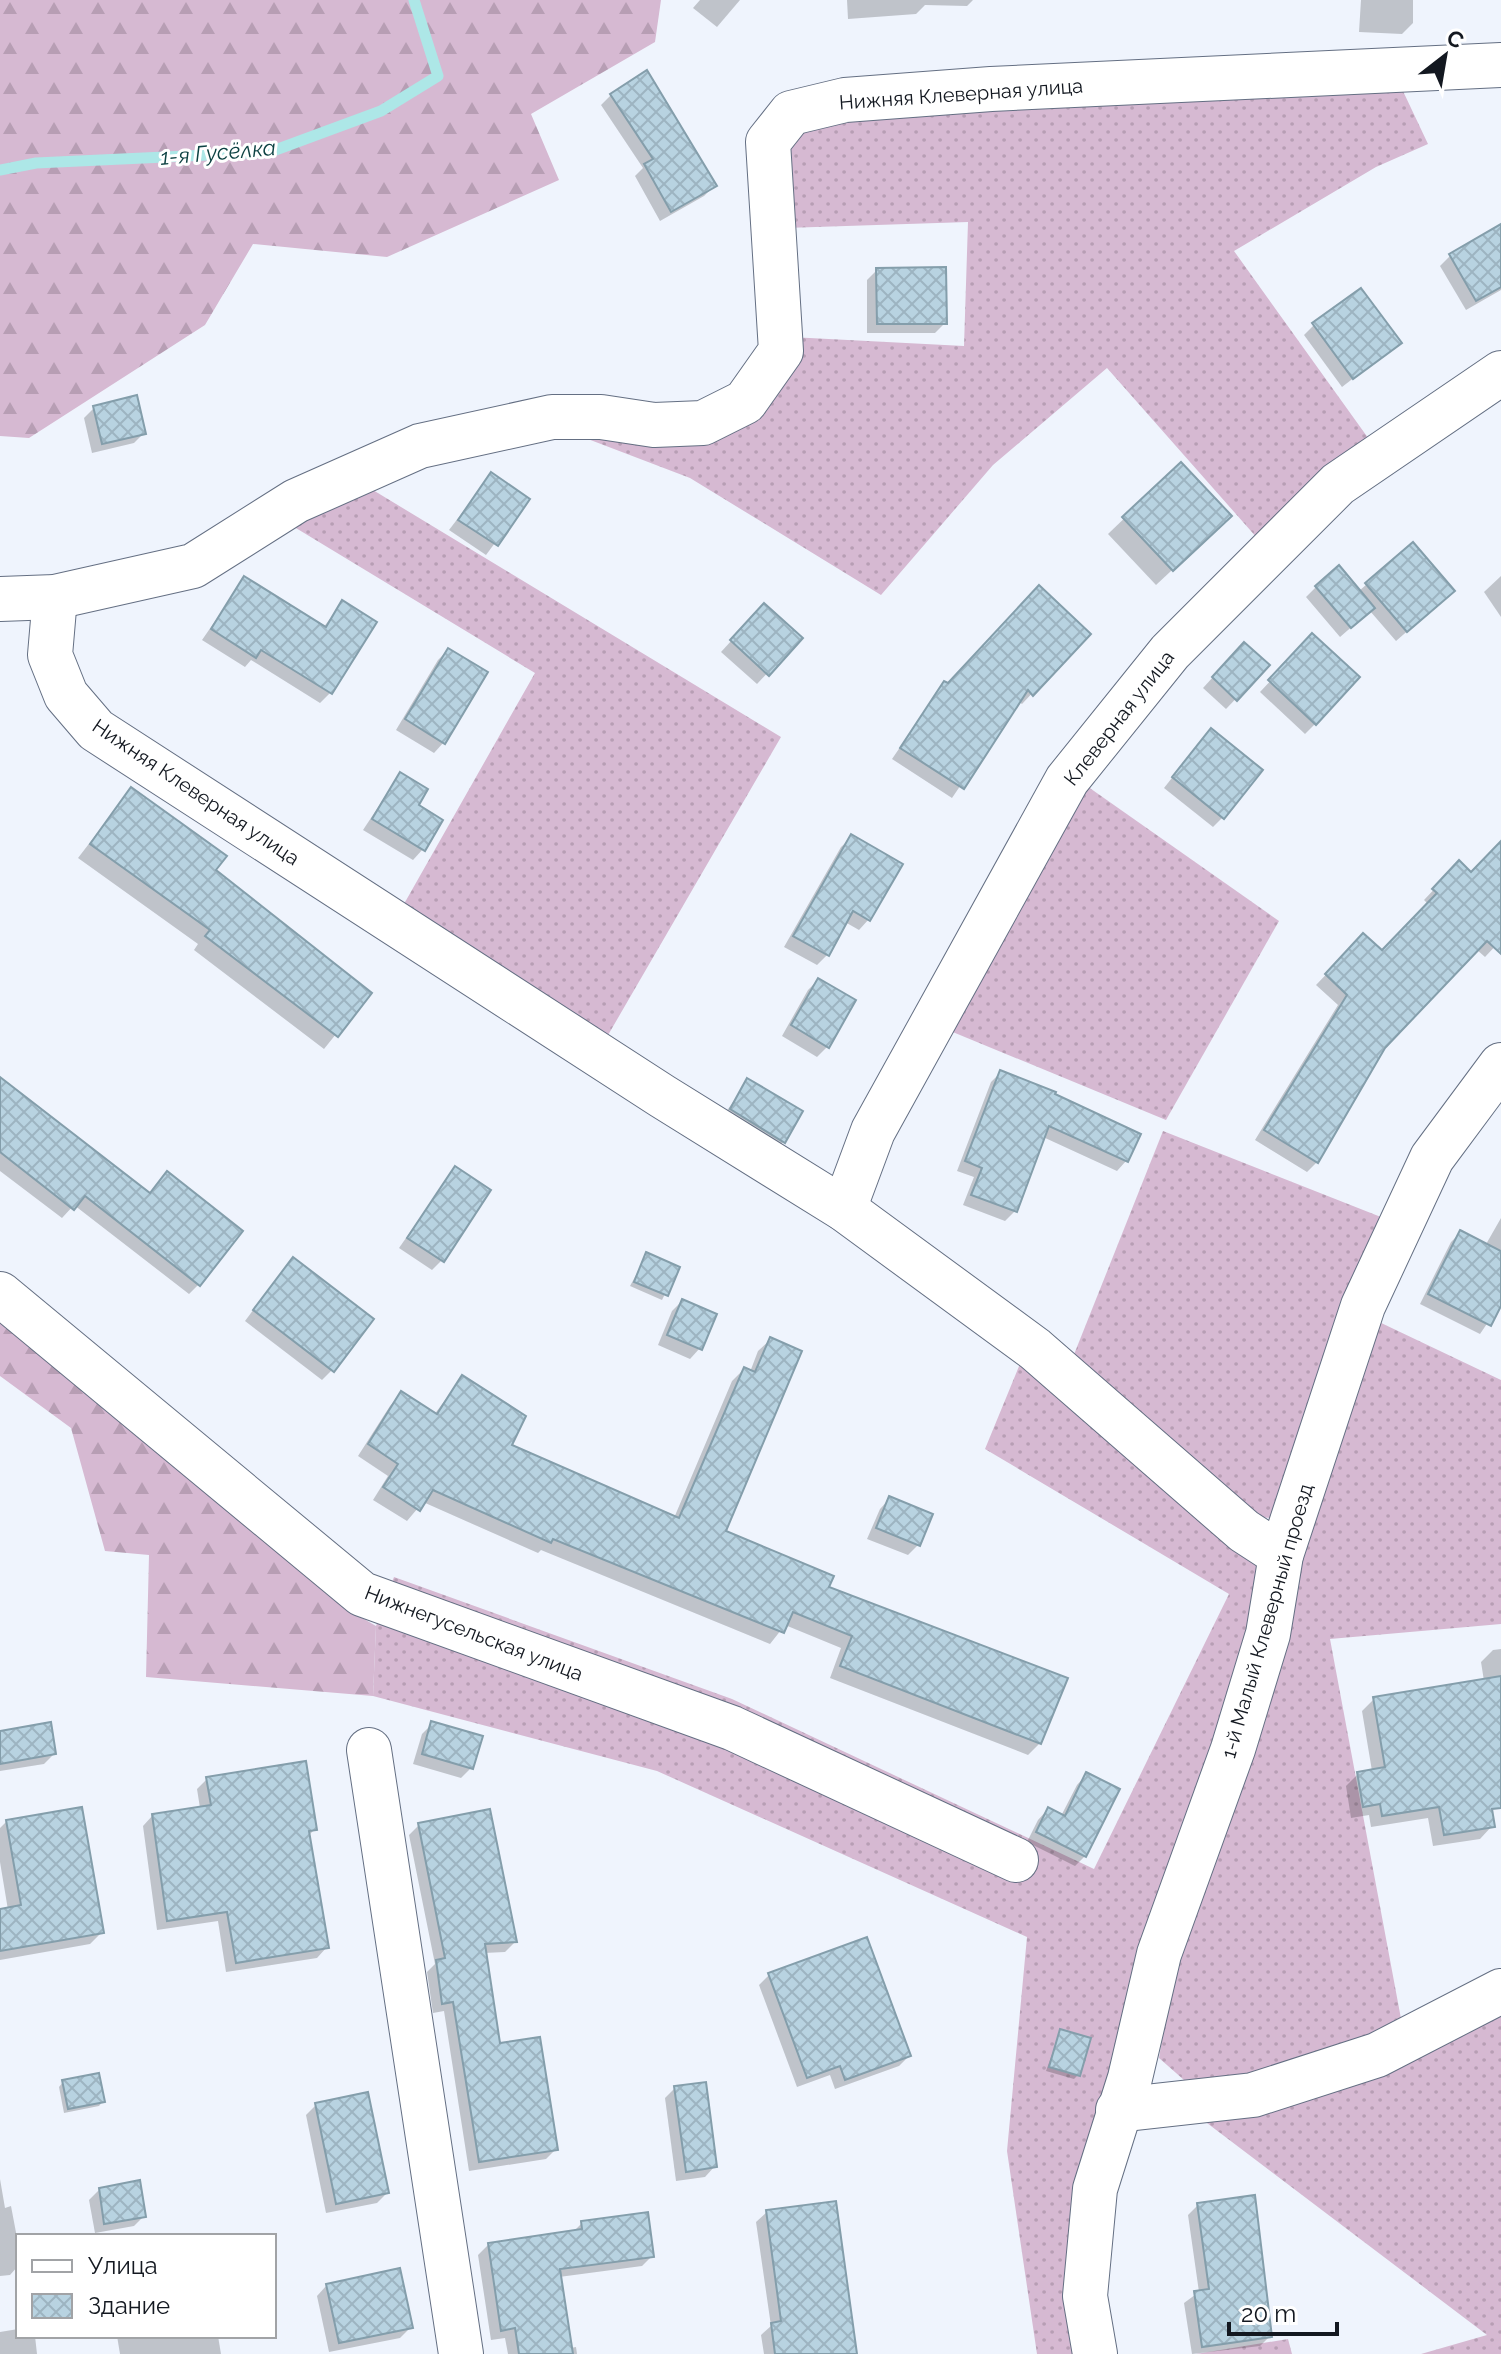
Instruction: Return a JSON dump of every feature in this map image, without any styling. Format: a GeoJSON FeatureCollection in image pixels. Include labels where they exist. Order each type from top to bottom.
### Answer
{"type":"FeatureCollection","features":[{"type":"Feature","properties":{"kind":"street","name":"Нижняя Клеверная улица"},"geometry":{"type":"LineString","coordinates":[[0,599],[55,597],[193,566],[296,501],[420,446],[552,417],[601,417],[654,425],[703,423],[745,402],[781,351],[768,142],[791,113],[845,100],[991,89],[1501,65]]}},
{"type":"Feature","properties":{"kind":"street","name":"Клеверная улица"},"geometry":{"type":"LineString","coordinates":[[844,1209],[873,1131],[1067,780],[1170,652],[1338,484],[1501,373]]}},
{"type":"Feature","properties":{"kind":"street","name":"Нижняя Клеверная улица"},"geometry":{"type":"LineString","coordinates":[[55,597],[50,655],[66,695],[96,730],[662,1096],[844,1209],[1035,1349],[1244,1531],[1281,1555]]}},
{"type":"Feature","properties":{"kind":"street","name":"1-й Малый Клеверный проезд"},"geometry":{"type":"LineString","coordinates":[[1095,2354],[1085,2296],[1095,2189],[1130,2078],[1159,1954],[1233,1749],[1268,1634],[1281,1555],[1363,1306],[1432,1158],[1501,1065]]}},
{"type":"Feature","properties":{"kind":"street","name":"Нижнегусельская улица"},"geometry":{"type":"LineString","coordinates":[[0,1294],[362,1594],[732,1728],[1016,1860]]}},
{"type":"Feature","properties":{"kind":"street"},"geometry":{"type":"LineString","coordinates":[[369,1750],[461,2354]]}},
{"type":"Feature","properties":{"kind":"street"},"geometry":{"type":"LineString","coordinates":[[1118,2110],[1253,2095],[1377,2055],[1501,1991]]}},
{"type":"Feature","properties":{"kind":"green space"},"geometry":{"type":"Polygon","coordinates":[[[0,0],[661,0],[655,42],[531,114],[559,180],[387,257],[253,244],[205,325],[29,438],[0,436],[0,0]]]}},
{"type":"Feature","properties":{"kind":"green space"},"geometry":{"type":"Polygon","coordinates":[[[1402,89],[1428,144],[1376,167],[1234,251],[1371,442],[1258,539],[1107,368],[993,465],[881,595],[690,478],[559,428],[708,436],[790,337],[964,346],[968,222],[785,228],[786,140],[848,112],[1402,89]]]}},
{"type":"Feature","properties":{"kind":"green space"},"geometry":{"type":"Polygon","coordinates":[[[363,484],[781,737],[604,1042],[400,911],[535,673],[281,519],[363,484]]]}},
{"type":"Feature","properties":{"kind":"green space"},"geometry":{"type":"Polygon","coordinates":[[[1084,784],[1279,921],[1166,1120],[943,1028],[1084,784]]]}},
{"type":"Feature","properties":{"kind":"green space"},"geometry":{"type":"Polygon","coordinates":[[[1163,1131],[1386,1219],[1273,1518],[1254,1517],[1073,1357],[1163,1131]]]}},
{"type":"Feature","properties":{"kind":"green space"},"geometry":{"type":"Polygon","coordinates":[[[0,1321],[352,1612],[376,1626],[373,1696],[146,1677],[149,1555],[105,1551],[71,1428],[0,1376],[0,1321]]]}},
{"type":"Feature","properties":{"kind":"green space"},"geometry":{"type":"Polygon","coordinates":[[[1377,1321],[1501,1380],[1501,1624],[1330,1639],[1402,2024],[1260,2076],[1184,2080],[1159,2058],[1175,1961],[1377,1321]]]}},
{"type":"Feature","properties":{"kind":"green space"},"geometry":{"type":"Polygon","coordinates":[[[1022,1359],[1264,1565],[1260,1630],[1146,1949],[1083,2354],[1037,2354],[1007,2151],[1027,1937],[657,1771],[373,1696],[376,1626],[394,1577],[732,1699],[1094,1869],[1229,1594],[985,1449],[1022,1359]]]}},
{"type":"Feature","properties":{"kind":"green space"},"geometry":{"type":"Polygon","coordinates":[[[1501,2009],[1501,2354],[1421,2354],[1487,2335],[1203,2120],[1501,2009]]]}},
{"type":"Feature","properties":{"kind":"green space"},"geometry":{"type":"Polygon","coordinates":[[[1288,2339],[1292,2354],[1196,2354],[1288,2339]]]}},
{"type":"Feature","properties":{"kind":"building"},"geometry":{"type":"Polygon","coordinates":[[[647,70],[717,186],[671,212],[644,164],[653,159],[610,94],[647,70]]]}},
{"type":"Feature","properties":{"kind":"building"},"geometry":{"type":"Polygon","coordinates":[[[1501,224],[1501,287],[1476,301],[1449,254],[1501,224]]]}},
{"type":"Feature","properties":{"kind":"building"},"geometry":{"type":"Polygon","coordinates":[[[946,267],[947,324],[877,324],[876,268],[946,267]]]}},
{"type":"Feature","properties":{"kind":"building"},"geometry":{"type":"Polygon","coordinates":[[[1361,288],[1402,343],[1353,379],[1312,323],[1361,288]]]}},
{"type":"Feature","properties":{"kind":"building"},"geometry":{"type":"Polygon","coordinates":[[[137,395],[146,434],[102,444],[93,406],[137,395]]]}},
{"type":"Feature","properties":{"kind":"building"},"geometry":{"type":"Polygon","coordinates":[[[1181,462],[1232,516],[1173,571],[1122,517],[1181,462]]]}},
{"type":"Feature","properties":{"kind":"building"},"geometry":{"type":"Polygon","coordinates":[[[491,472],[530,499],[498,546],[458,520],[491,472]]]}},
{"type":"Feature","properties":{"kind":"building"},"geometry":{"type":"Polygon","coordinates":[[[1413,542],[1455,591],[1407,632],[1365,583],[1413,542]]]}},
{"type":"Feature","properties":{"kind":"building"},"geometry":{"type":"Polygon","coordinates":[[[1339,565],[1375,608],[1351,628],[1315,586],[1339,565]]]}},
{"type":"Feature","properties":{"kind":"building"},"geometry":{"type":"Polygon","coordinates":[[[244,576],[326,627],[342,600],[377,622],[332,694],[261,650],[256,658],[211,629],[244,576]]]}},
{"type":"Feature","properties":{"kind":"building"},"geometry":{"type":"Polygon","coordinates":[[[1039,585],[1091,634],[1033,696],[1028,690],[964,789],[900,748],[944,681],[948,683],[1039,585]]]}},
{"type":"Feature","properties":{"kind":"building"},"geometry":{"type":"Polygon","coordinates":[[[764,603],[803,638],[769,676],[730,640],[764,603]]]}},
{"type":"Feature","properties":{"kind":"building"},"geometry":{"type":"Polygon","coordinates":[[[1312,633],[1360,677],[1316,725],[1268,680],[1312,633]]]}},
{"type":"Feature","properties":{"kind":"building"},"geometry":{"type":"Polygon","coordinates":[[[1244,642],[1270,665],[1237,701],[1212,677],[1244,642]]]}},
{"type":"Feature","properties":{"kind":"building"},"geometry":{"type":"Polygon","coordinates":[[[448,648],[488,672],[445,744],[405,719],[448,648]]]}},
{"type":"Feature","properties":{"kind":"building"},"geometry":{"type":"Polygon","coordinates":[[[1211,728],[1263,770],[1224,819],[1172,777],[1211,728]]]}},
{"type":"Feature","properties":{"kind":"building"},"geometry":{"type":"Polygon","coordinates":[[[400,772],[428,789],[419,805],[443,820],[425,851],[372,819],[400,772]]]}},
{"type":"Feature","properties":{"kind":"building"},"geometry":{"type":"Polygon","coordinates":[[[131,787],[227,856],[216,870],[372,993],[338,1037],[205,936],[210,930],[90,844],[131,787]]]}},
{"type":"Feature","properties":{"kind":"building"},"geometry":{"type":"Polygon","coordinates":[[[851,834],[903,864],[870,921],[853,911],[829,956],[793,936],[851,834]]]}},
{"type":"Feature","properties":{"kind":"building"},"geometry":{"type":"Polygon","coordinates":[[[1501,841],[1501,954],[1487,941],[1385,1048],[1318,1163],[1264,1130],[1347,995],[1325,974],[1363,933],[1382,950],[1437,893],[1432,889],[1459,860],[1471,872],[1501,841]]]}},
{"type":"Feature","properties":{"kind":"building"},"geometry":{"type":"Polygon","coordinates":[[[818,978],[856,1000],[829,1048],[791,1025],[818,978]]]}},
{"type":"Feature","properties":{"kind":"building"},"geometry":{"type":"Polygon","coordinates":[[[1000,1070],[1056,1092],[1141,1134],[1128,1162],[1049,1126],[1017,1212],[971,1195],[982,1168],[965,1161],[1000,1070]]]}},
{"type":"Feature","properties":{"kind":"building"},"geometry":{"type":"Polygon","coordinates":[[[0,1077],[150,1193],[167,1171],[243,1231],[200,1286],[85,1196],[74,1210],[0,1152],[0,1077]]]}},
{"type":"Feature","properties":{"kind":"building"},"geometry":{"type":"Polygon","coordinates":[[[747,1078],[803,1111],[785,1143],[730,1109],[747,1078]]]}},
{"type":"Feature","properties":{"kind":"building"},"geometry":{"type":"Polygon","coordinates":[[[455,1166],[491,1190],[444,1262],[407,1238],[455,1166]]]}},
{"type":"Feature","properties":{"kind":"building"},"geometry":{"type":"Polygon","coordinates":[[[1460,1230],[1501,1251],[1501,1306],[1491,1326],[1428,1294],[1460,1230]]]}},
{"type":"Feature","properties":{"kind":"building"},"geometry":{"type":"Polygon","coordinates":[[[646,1252],[680,1267],[668,1296],[634,1282],[646,1252]]]}},
{"type":"Feature","properties":{"kind":"building"},"geometry":{"type":"Polygon","coordinates":[[[293,1257],[374,1319],[334,1372],[253,1310],[293,1257]]]}},
{"type":"Feature","properties":{"kind":"building"},"geometry":{"type":"Polygon","coordinates":[[[682,1299],[717,1314],[702,1350],[667,1335],[682,1299]]]}},
{"type":"Feature","properties":{"kind":"building"},"geometry":{"type":"Polygon","coordinates":[[[770,1337],[802,1351],[726,1531],[834,1576],[829,1587],[1068,1678],[1041,1744],[840,1666],[852,1636],[793,1612],[784,1633],[553,1539],[551,1543],[433,1490],[420,1511],[383,1487],[398,1464],[368,1444],[401,1391],[437,1414],[462,1375],[526,1416],[512,1445],[679,1518],[744,1367],[755,1372],[770,1337]]]}},
{"type":"Feature","properties":{"kind":"building"},"geometry":{"type":"Polygon","coordinates":[[[889,1496],[933,1514],[920,1546],[876,1528],[889,1496]]]}},
{"type":"Feature","properties":{"kind":"building"},"geometry":{"type":"Polygon","coordinates":[[[1501,1676],[1501,1808],[1492,1809],[1495,1827],[1444,1835],[1439,1807],[1382,1816],[1380,1804],[1363,1807],[1357,1772],[1385,1767],[1373,1697],[1501,1676]]]}},
{"type":"Feature","properties":{"kind":"building"},"geometry":{"type":"Polygon","coordinates":[[[431,1721],[483,1736],[473,1769],[422,1754],[431,1721]]]}},
{"type":"Feature","properties":{"kind":"building"},"geometry":{"type":"Polygon","coordinates":[[[51,1722],[56,1754],[0,1764],[0,1731],[51,1722]]]}},
{"type":"Feature","properties":{"kind":"building"},"geometry":{"type":"Polygon","coordinates":[[[306,1761],[317,1830],[309,1831],[329,1948],[236,1963],[227,1912],[167,1921],[152,1814],[211,1805],[206,1777],[306,1761]]]}},
{"type":"Feature","properties":{"kind":"building"},"geometry":{"type":"Polygon","coordinates":[[[1086,1772],[1120,1789],[1086,1857],[1036,1832],[1048,1807],[1065,1816],[1086,1772]]]}},
{"type":"Feature","properties":{"kind":"building"},"geometry":{"type":"Polygon","coordinates":[[[82,1807],[104,1933],[0,1951],[0,1909],[21,1905],[6,1820],[82,1807]]]}},
{"type":"Feature","properties":{"kind":"building"},"geometry":{"type":"Polygon","coordinates":[[[490,1809],[517,1942],[485,1944],[500,2043],[540,2037],[558,2150],[479,2162],[453,2002],[442,2004],[436,1960],[445,1958],[418,1823],[490,1809]]]}},
{"type":"Feature","properties":{"kind":"building"},"geometry":{"type":"Polygon","coordinates":[[[867,1937],[911,2056],[845,2080],[840,2066],[807,2078],[768,1973],[867,1937]]]}},
{"type":"Feature","properties":{"kind":"building"},"geometry":{"type":"Polygon","coordinates":[[[1060,2029],[1091,2038],[1080,2076],[1049,2067],[1060,2029]]]}},
{"type":"Feature","properties":{"kind":"building"},"geometry":{"type":"Polygon","coordinates":[[[99,2073],[105,2102],[68,2109],[62,2080],[99,2073]]]}},
{"type":"Feature","properties":{"kind":"building"},"geometry":{"type":"Polygon","coordinates":[[[706,2082],[717,2167],[686,2172],[674,2086],[706,2082]]]}},
{"type":"Feature","properties":{"kind":"building"},"geometry":{"type":"Polygon","coordinates":[[[368,2092],[389,2193],[336,2204],[315,2103],[368,2092]]]}},
{"type":"Feature","properties":{"kind":"building"},"geometry":{"type":"Polygon","coordinates":[[[140,2180],[146,2217],[104,2224],[99,2188],[140,2180]]]}},
{"type":"Feature","properties":{"kind":"building"},"geometry":{"type":"Polygon","coordinates":[[[1255,2195],[1272,2337],[1202,2347],[1194,2291],[1209,2289],[1197,2203],[1255,2195]]]}},
{"type":"Feature","properties":{"kind":"building"},"geometry":{"type":"Polygon","coordinates":[[[836,2201],[857,2354],[775,2354],[771,2323],[781,2321],[766,2210],[836,2201]]]}},
{"type":"Feature","properties":{"kind":"building"},"geometry":{"type":"Polygon","coordinates":[[[648,2212],[654,2257],[560,2269],[573,2354],[519,2354],[515,2328],[501,2331],[488,2243],[582,2229],[581,2221],[648,2212]]]}},
{"type":"Feature","properties":{"kind":"building"},"geometry":{"type":"Polygon","coordinates":[[[400,2268],[413,2328],[339,2343],[326,2284],[400,2268]]]}},
{"type":"Feature","properties":{"kind":"waterway","name":"1-я Гусёлка"},"geometry":{"type":"LineString","coordinates":[[0,170],[36,163],[270,152],[381,111],[438,76],[414,0]]}}]}
